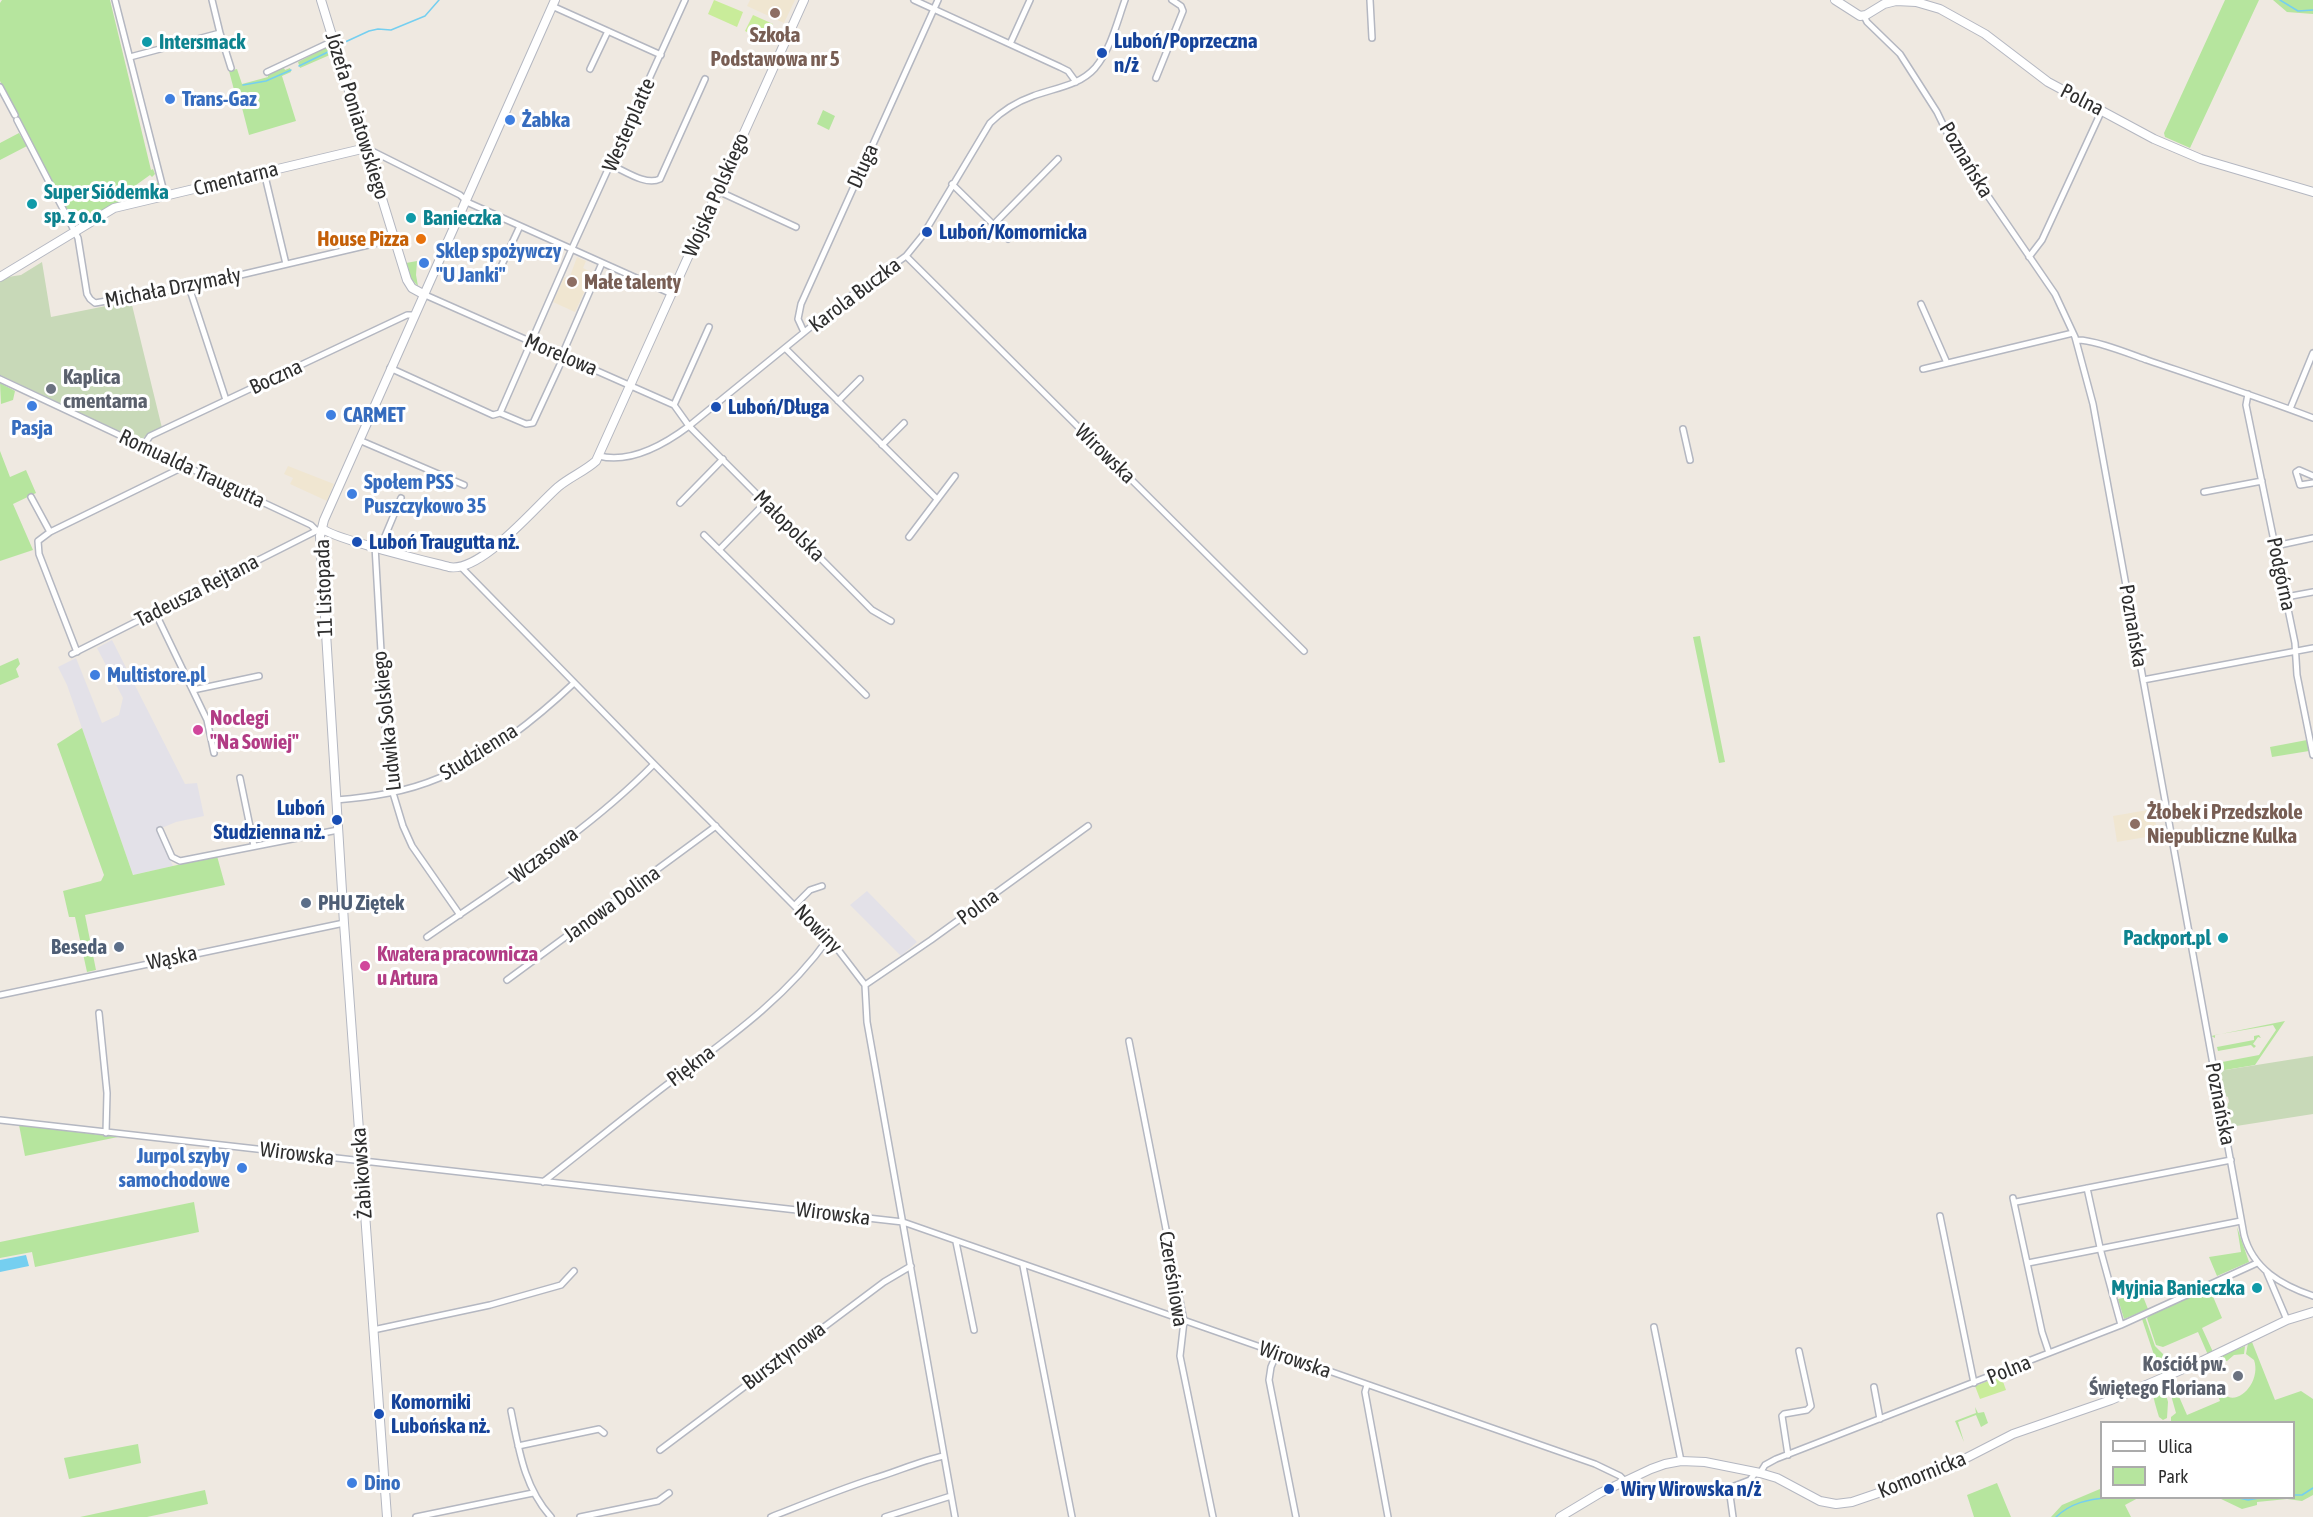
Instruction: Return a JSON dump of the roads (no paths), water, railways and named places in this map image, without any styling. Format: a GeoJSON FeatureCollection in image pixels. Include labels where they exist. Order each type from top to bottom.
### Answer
{"type":"FeatureCollection","features":[{"type":"Feature","properties":{"kind":"street"},"geometry":{"type":"LineString","coordinates":[[115,0],[165,196]]}},
{"type":"Feature","properties":{"kind":"street"},"geometry":{"type":"LineString","coordinates":[[212,0],[231,68]]}},
{"type":"Feature","properties":{"kind":"street","name":"Józefa Poniatowskiego"},"geometry":{"type":"LineString","coordinates":[[321,0],[408,283],[423,294]]}},
{"type":"Feature","properties":{"kind":"street","name":"Westerplatte"},"geometry":{"type":"LineString","coordinates":[[501,413],[685,0]]}},
{"type":"Feature","properties":{"kind":"street","name":"Wojska Polskiego"},"geometry":{"type":"LineString","coordinates":[[602,456],[631,386],[804,0]]}},
{"type":"Feature","properties":{"kind":"street"},"geometry":{"type":"LineString","coordinates":[[914,0],[1068,71],[1076,82]]}},
{"type":"Feature","properties":{"kind":"street","name":"Długa"},"geometry":{"type":"LineString","coordinates":[[804,332],[798,319],[801,304],[938,0]]}},
{"type":"Feature","properties":{"kind":"street"},"geometry":{"type":"LineString","coordinates":[[1010,44],[1030,0]]}},
{"type":"Feature","properties":{"kind":"street","name":"Karola Buczka"},"geometry":{"type":"LineString","coordinates":[[602,456],[647,451],[667,441],[689,426],[841,303],[906,256],[923,235],[986,128],[1005,110],[1030,97],[1076,82],[1091,72],[1102,59],[1125,0]]}},
{"type":"Feature","properties":{"kind":"street"},"geometry":{"type":"LineString","coordinates":[[1156,78],[1182,8],[1172,0]]}},
{"type":"Feature","properties":{"kind":"street"},"geometry":{"type":"LineString","coordinates":[[1370,0],[1372,38]]}},
{"type":"Feature","properties":{"kind":"street","name":"Poznańska"},"geometry":{"type":"LineString","coordinates":[[1835,0],[1856,15],[1864,16],[1867,22],[1895,48],[1910,68],[1940,118],[1951,142],[2055,294],[2076,340],[2093,404],[2247,1246],[2266,1272],[2288,1286],[2313,1296]]}},
{"type":"Feature","properties":{"kind":"street","name":"Polna"},"geometry":{"type":"LineString","coordinates":[[1864,16],[1884,4],[1896,1],[1919,3],[1944,11],[1985,34],[2048,82],[2150,137],[2195,157],[2313,192]]}},
{"type":"Feature","properties":{"kind":"street"},"geometry":{"type":"LineString","coordinates":[[553,3],[660,55]]}},
{"type":"Feature","properties":{"kind":"street","name":"11 Listopada"},"geometry":{"type":"LineString","coordinates":[[338,830],[320,529],[553,3]]}},
{"type":"Feature","properties":{"kind":"street"},"geometry":{"type":"LineString","coordinates":[[590,69],[608,31]]}},
{"type":"Feature","properties":{"kind":"street"},"geometry":{"type":"LineString","coordinates":[[130,57],[220,33]]}},
{"type":"Feature","properties":{"kind":"street"},"geometry":{"type":"LineString","coordinates":[[267,72],[333,41]]}},
{"type":"Feature","properties":{"kind":"street"},"geometry":{"type":"LineString","coordinates":[[611,165],[647,180],[660,179],[705,79]]}},
{"type":"Feature","properties":{"kind":"street"},"geometry":{"type":"LineString","coordinates":[[0,87],[76,233]]}},
{"type":"Feature","properties":{"kind":"street"},"geometry":{"type":"LineString","coordinates":[[2029,257],[2042,240],[2102,110]]}},
{"type":"Feature","properties":{"kind":"street"},"geometry":{"type":"LineString","coordinates":[[366,148],[465,200],[672,294]]}},
{"type":"Feature","properties":{"kind":"street","name":"Cmentarna"},"geometry":{"type":"LineString","coordinates":[[0,277],[114,208],[366,148]]}},
{"type":"Feature","properties":{"kind":"street"},"geometry":{"type":"LineString","coordinates":[[993,225],[1058,159]]}},
{"type":"Feature","properties":{"kind":"street"},"geometry":{"type":"LineString","coordinates":[[264,172],[286,264]]}},
{"type":"Feature","properties":{"kind":"street"},"geometry":{"type":"LineString","coordinates":[[952,184],[1008,240]]}},
{"type":"Feature","properties":{"kind":"street"},"geometry":{"type":"LineString","coordinates":[[718,191],[796,226]]}},
{"type":"Feature","properties":{"kind":"street"},"geometry":{"type":"LineString","coordinates":[[499,271],[520,226]]}},
{"type":"Feature","properties":{"kind":"street","name":"Michała Drzymały"},"geometry":{"type":"LineString","coordinates":[[76,233],[87,294],[95,303],[189,287],[394,239]]}},
{"type":"Feature","properties":{"kind":"street","name":"Wirowska"},"geometry":{"type":"LineString","coordinates":[[906,256],[1305,651]]}},
{"type":"Feature","properties":{"kind":"street"},"geometry":{"type":"LineString","coordinates":[[390,368],[491,414],[501,413],[526,424],[533,423],[602,263]]}},
{"type":"Feature","properties":{"kind":"street"},"geometry":{"type":"LineString","coordinates":[[189,287],[226,400]]}},
{"type":"Feature","properties":{"kind":"street","name":"Morelowa"},"geometry":{"type":"LineString","coordinates":[[423,294],[674,405]]}},
{"type":"Feature","properties":{"kind":"street"},"geometry":{"type":"LineString","coordinates":[[1921,304],[1947,363]]}},
{"type":"Feature","properties":{"kind":"street","name":"Boczna"},"geometry":{"type":"LineString","coordinates":[[143,446],[150,436],[407,315],[414,315]]}},
{"type":"Feature","properties":{"kind":"street"},"geometry":{"type":"LineString","coordinates":[[689,426],[674,405],[709,327]]}},
{"type":"Feature","properties":{"kind":"street"},"geometry":{"type":"LineString","coordinates":[[1923,369],[2073,333]]}},
{"type":"Feature","properties":{"kind":"street"},"geometry":{"type":"LineString","coordinates":[[2076,340],[2126,353],[2313,418]]}},
{"type":"Feature","properties":{"kind":"street"},"geometry":{"type":"LineString","coordinates":[[785,348],[937,499]]}},
{"type":"Feature","properties":{"kind":"street"},"geometry":{"type":"LineString","coordinates":[[2290,409],[2313,353]]}},
{"type":"Feature","properties":{"kind":"street","name":"Romualda Traugutta"},"geometry":{"type":"LineString","coordinates":[[0,379],[329,534],[448,567],[462,568]]}},
{"type":"Feature","properties":{"kind":"street"},"geometry":{"type":"LineString","coordinates":[[838,401],[860,379]]}},
{"type":"Feature","properties":{"kind":"street","name":"Podgórna"},"geometry":{"type":"LineString","coordinates":[[2248,394],[2246,405],[2286,597],[2296,651],[2296,669],[2313,755]]}},
{"type":"Feature","properties":{"kind":"street"},"geometry":{"type":"LineString","coordinates":[[882,445],[904,423]]}},
{"type":"Feature","properties":{"kind":"street","name":"Małopolska"},"geometry":{"type":"LineString","coordinates":[[689,426],[872,610],[891,621]]}},
{"type":"Feature","properties":{"kind":"street"},"geometry":{"type":"LineString","coordinates":[[1683,429],[1690,460]]}},
{"type":"Feature","properties":{"kind":"street"},"geometry":{"type":"LineString","coordinates":[[359,440],[464,485]]}},
{"type":"Feature","properties":{"kind":"street"},"geometry":{"type":"LineString","coordinates":[[462,568],[506,537],[558,487],[602,456]]}},
{"type":"Feature","properties":{"kind":"street"},"geometry":{"type":"LineString","coordinates":[[680,503],[723,459]]}},
{"type":"Feature","properties":{"kind":"street"},"geometry":{"type":"LineString","coordinates":[[31,497],[50,532],[183,465]]}},
{"type":"Feature","properties":{"kind":"street"},"geometry":{"type":"LineString","coordinates":[[2313,476],[2299,470],[2296,472],[2300,485],[2313,483]]}},
{"type":"Feature","properties":{"kind":"street"},"geometry":{"type":"LineString","coordinates":[[909,537],[955,476]]}},
{"type":"Feature","properties":{"kind":"street"},"geometry":{"type":"LineString","coordinates":[[2204,492],[2262,481]]}},
{"type":"Feature","properties":{"kind":"street"},"geometry":{"type":"LineString","coordinates":[[377,547],[401,498]]}},
{"type":"Feature","properties":{"kind":"street"},"geometry":{"type":"LineString","coordinates":[[719,550],[765,503]]}},
{"type":"Feature","properties":{"kind":"street","name":"Tadeusza Rejtana"},"geometry":{"type":"LineString","coordinates":[[50,532],[40,538],[37,547],[74,653],[320,529]]}},
{"type":"Feature","properties":{"kind":"street"},"geometry":{"type":"LineString","coordinates":[[704,535],[867,695]]}},
{"type":"Feature","properties":{"kind":"street"},"geometry":{"type":"LineString","coordinates":[[2276,546],[2313,538]]}},
{"type":"Feature","properties":{"kind":"street","name":"Ludwika Solskiego"},"geometry":{"type":"LineString","coordinates":[[377,547],[386,747],[393,793],[412,846],[460,915]]}},
{"type":"Feature","properties":{"kind":"street","name":"Nowiny"},"geometry":{"type":"LineString","coordinates":[[462,568],[828,939],[849,961],[865,985]]}},
{"type":"Feature","properties":{"kind":"street"},"geometry":{"type":"LineString","coordinates":[[2286,597],[2313,592]]}},
{"type":"Feature","properties":{"kind":"street"},"geometry":{"type":"LineString","coordinates":[[155,612],[209,726],[214,753]]}},
{"type":"Feature","properties":{"kind":"street"},"geometry":{"type":"LineString","coordinates":[[2143,680],[2313,648]]}},
{"type":"Feature","properties":{"kind":"street"},"geometry":{"type":"LineString","coordinates":[[193,690],[260,676]]}},
{"type":"Feature","properties":{"kind":"street","name":"Studzienna"},"geometry":{"type":"LineString","coordinates":[[336,800],[393,793],[434,780],[465,766],[540,713],[574,683]]}},
{"type":"Feature","properties":{"kind":"street","name":"Wczasowa"},"geometry":{"type":"LineString","coordinates":[[427,937],[480,902],[599,814],[654,764]]}},
{"type":"Feature","properties":{"kind":"street"},"geometry":{"type":"LineString","coordinates":[[240,778],[254,846]]}},
{"type":"Feature","properties":{"kind":"street","name":"Janowa Dolina"},"geometry":{"type":"LineString","coordinates":[[507,980],[716,826]]}},
{"type":"Feature","properties":{"kind":"street","name":"Polna"},"geometry":{"type":"LineString","coordinates":[[865,985],[931,940],[1084,826]]}},
{"type":"Feature","properties":{"kind":"street"},"geometry":{"type":"LineString","coordinates":[[160,830],[172,857],[177,861],[338,830]]}},
{"type":"Feature","properties":{"kind":"street","name":"Żabikowska"},"geometry":{"type":"LineString","coordinates":[[338,830],[387,1517]]}},
{"type":"Feature","properties":{"kind":"street"},"geometry":{"type":"LineString","coordinates":[[795,905],[810,890],[822,886]]}},
{"type":"Feature","properties":{"kind":"street","name":"Wąska"},"geometry":{"type":"LineString","coordinates":[[0,995],[344,923]]}},
{"type":"Feature","properties":{"kind":"street","name":"Piękna"},"geometry":{"type":"LineString","coordinates":[[543,1182],[598,1137],[749,1022],[786,989],[828,939]]}},
{"type":"Feature","properties":{"kind":"street"},"geometry":{"type":"LineString","coordinates":[[865,985],[867,1023],[955,1517]]}},
{"type":"Feature","properties":{"kind":"street"},"geometry":{"type":"LineString","coordinates":[[99,1013],[107,1093],[106,1133]]}},
{"type":"Feature","properties":{"kind":"street","name":"Czereśniowa"},"geometry":{"type":"LineString","coordinates":[[1129,1041],[1184,1321],[1180,1356],[1213,1517]]}},
{"type":"Feature","properties":{"kind":"street","name":"Wirowska"},"geometry":{"type":"LineString","coordinates":[[0,1120],[903,1222],[1023,1266],[1596,1464],[1625,1481]]}},
{"type":"Feature","properties":{"kind":"street"},"geometry":{"type":"LineString","coordinates":[[2049,1353],[2043,1336],[2014,1200],[2231,1160]]}},
{"type":"Feature","properties":{"kind":"street"},"geometry":{"type":"LineString","coordinates":[[2087,1188],[2100,1248],[2121,1325]]}},
{"type":"Feature","properties":{"kind":"street"},"geometry":{"type":"LineString","coordinates":[[1940,1216],[1974,1383]]}},
{"type":"Feature","properties":{"kind":"street"},"geometry":{"type":"LineString","coordinates":[[2028,1263],[2241,1221]]}},
{"type":"Feature","properties":{"kind":"street"},"geometry":{"type":"LineString","coordinates":[[956,1242],[974,1330]]}},
{"type":"Feature","properties":{"kind":"street","name":"Polna"},"geometry":{"type":"LineString","coordinates":[[1732,1517],[1729,1488],[1750,1480],[1766,1464],[2121,1325],[2258,1263]]}},
{"type":"Feature","properties":{"kind":"street","name":"Bursztynowa"},"geometry":{"type":"LineString","coordinates":[[660,1450],[884,1282],[910,1266]]}},
{"type":"Feature","properties":{"kind":"street"},"geometry":{"type":"LineString","coordinates":[[1023,1266],[1072,1517]]}},
{"type":"Feature","properties":{"kind":"street"},"geometry":{"type":"LineString","coordinates":[[373,1330],[490,1305],[561,1285],[574,1271]]}},
{"type":"Feature","properties":{"kind":"street"},"geometry":{"type":"LineString","coordinates":[[2266,1272],[2287,1320]]}},
{"type":"Feature","properties":{"kind":"street","name":"Komornicka"},"geometry":{"type":"LineString","coordinates":[[1560,1517],[1625,1481],[1661,1465],[1681,1461],[1701,1461],[1758,1472],[1777,1478],[1820,1501],[1836,1504],[1852,1502],[1937,1473],[2013,1434],[2104,1403],[2287,1320],[2313,1312]]}},
{"type":"Feature","properties":{"kind":"street"},"geometry":{"type":"LineString","coordinates":[[1654,1327],[1681,1461]]}},
{"type":"Feature","properties":{"kind":"street"},"geometry":{"type":"LineString","coordinates":[[1788,1455],[1782,1416],[1807,1410],[1811,1406],[1799,1351]]}},
{"type":"Feature","properties":{"kind":"street"},"geometry":{"type":"LineString","coordinates":[[1277,1353],[1269,1380],[1296,1517]]}},
{"type":"Feature","properties":{"kind":"street"},"geometry":{"type":"LineString","coordinates":[[1367,1385],[1365,1392],[1388,1517]]}},
{"type":"Feature","properties":{"kind":"street"},"geometry":{"type":"LineString","coordinates":[[1874,1387],[1880,1419]]}},
{"type":"Feature","properties":{"kind":"street"},"geometry":{"type":"LineString","coordinates":[[511,1411],[522,1464],[533,1493],[551,1517]]}},
{"type":"Feature","properties":{"kind":"street"},"geometry":{"type":"LineString","coordinates":[[518,1446],[599,1429],[604,1433]]}},
{"type":"Feature","properties":{"kind":"street"},"geometry":{"type":"LineString","coordinates":[[771,1517],[856,1483],[871,1480],[919,1461],[944,1456]]}},
{"type":"Feature","properties":{"kind":"street"},"geometry":{"type":"LineString","coordinates":[[416,1517],[533,1493]]}},
{"type":"Feature","properties":{"kind":"street"},"geometry":{"type":"LineString","coordinates":[[580,1517],[658,1501],[669,1493]]}},
{"type":"Feature","properties":{"kind":"street"},"geometry":{"type":"LineString","coordinates":[[885,1517],[951,1496]]}},
{"type":"Feature","properties":{"kind":"water"},"geometry":{"type":"Polygon","coordinates":[[[26,1255],[29,1266],[0,1272],[0,1260],[26,1255]]]}},
{"type":"Feature","properties":{"kind":"waterway"},"geometry":{"type":"LineString","coordinates":[[343,43],[369,31],[391,30],[425,16],[439,0]]}},
{"type":"Feature","properties":{"kind":"waterway"},"geometry":{"type":"LineString","coordinates":[[2280,0],[2298,11],[2313,10]]}},
{"type":"Feature","properties":{"kind":"waterway"},"geometry":{"type":"LineString","coordinates":[[299,66],[330,51]]}},
{"type":"Feature","properties":{"kind":"waterway"},"geometry":{"type":"LineString","coordinates":[[243,85],[266,81],[291,70]]}},
{"type":"Feature","properties":{"kind":"waterway"},"geometry":{"type":"LineString","coordinates":[[2295,1495],[2302,1495],[2313,1488]]}},
{"type":"Feature","properties":{"kind":"waterway"},"geometry":{"type":"LineString","coordinates":[[2056,1517],[2068,1508],[2100,1499]]}},
{"type":"Feature","properties":{"kind":"waterway"},"geometry":{"type":"LineString","coordinates":[[2244,1499],[2254,1499]]}},
{"type":"Feature","properties":{"kind":"place","name":"Szkoła Podstawowa nr 5"},"geometry":{"type":"Point","coordinates":[775,13]}},
{"type":"Feature","properties":{"kind":"place","name":"Intersmack"},"geometry":{"type":"Point","coordinates":[147,42]}},
{"type":"Feature","properties":{"kind":"place","name":"Luboń/Poprzeczna n/ż"},"geometry":{"type":"Point","coordinates":[1102,53]}},
{"type":"Feature","properties":{"kind":"place","name":"Trans-Gaz"},"geometry":{"type":"Point","coordinates":[170,99]}},
{"type":"Feature","properties":{"kind":"place","name":"Żabka"},"geometry":{"type":"Point","coordinates":[510,120]}},
{"type":"Feature","properties":{"kind":"place","name":"Super Siódemka sp. z o.o."},"geometry":{"type":"Point","coordinates":[32,204]}},
{"type":"Feature","properties":{"kind":"place","name":"Banieczka"},"geometry":{"type":"Point","coordinates":[411,218]}},
{"type":"Feature","properties":{"kind":"place","name":"Luboń/Komornicka"},"geometry":{"type":"Point","coordinates":[927,232]}},
{"type":"Feature","properties":{"kind":"place","name":"House Pizza"},"geometry":{"type":"Point","coordinates":[421,239]}},
{"type":"Feature","properties":{"kind":"place","name":"Sklep spożywczy \"U Janki\""},"geometry":{"type":"Point","coordinates":[424,263]}},
{"type":"Feature","properties":{"kind":"place","name":"Małe talenty"},"geometry":{"type":"Point","coordinates":[572,282]}},
{"type":"Feature","properties":{"kind":"place","name":"Kaplica cmentarna"},"geometry":{"type":"Point","coordinates":[51,389]}},
{"type":"Feature","properties":{"kind":"place","name":"Pasja"},"geometry":{"type":"Point","coordinates":[32,406]}},
{"type":"Feature","properties":{"kind":"place","name":"Luboń/Długa"},"geometry":{"type":"Point","coordinates":[716,407]}},
{"type":"Feature","properties":{"kind":"place","name":"CARMET"},"geometry":{"type":"Point","coordinates":[331,415]}},
{"type":"Feature","properties":{"kind":"place","name":"Społem PSS Puszczykowo 35"},"geometry":{"type":"Point","coordinates":[352,494]}},
{"type":"Feature","properties":{"kind":"place","name":"Luboń Traugutta nż."},"geometry":{"type":"Point","coordinates":[357,542]}},
{"type":"Feature","properties":{"kind":"place","name":"Multistore.pl"},"geometry":{"type":"Point","coordinates":[95,675]}},
{"type":"Feature","properties":{"kind":"place","name":"Noclegi \"Na Sowiej\""},"geometry":{"type":"Point","coordinates":[198,730]}},
{"type":"Feature","properties":{"kind":"place","name":"Luboń Studzienna nż."},"geometry":{"type":"Point","coordinates":[337,820]}},
{"type":"Feature","properties":{"kind":"place","name":"Żłobek i Przedszkole Niepubliczne Kulka"},"geometry":{"type":"Point","coordinates":[2135,824]}},
{"type":"Feature","properties":{"kind":"place","name":"PHU Ziętek"},"geometry":{"type":"Point","coordinates":[306,903]}},
{"type":"Feature","properties":{"kind":"place","name":"Packport.pl"},"geometry":{"type":"Point","coordinates":[2223,938]}},
{"type":"Feature","properties":{"kind":"place","name":"Beseda"},"geometry":{"type":"Point","coordinates":[119,947]}},
{"type":"Feature","properties":{"kind":"place","name":"Kwatera pracownicza u Artura"},"geometry":{"type":"Point","coordinates":[365,966]}},
{"type":"Feature","properties":{"kind":"place","name":"Jurpol szyby samochodowe"},"geometry":{"type":"Point","coordinates":[242,1168]}},
{"type":"Feature","properties":{"kind":"place","name":"Myjnia Banieczka"},"geometry":{"type":"Point","coordinates":[2257,1288]}},
{"type":"Feature","properties":{"kind":"place","name":"Kościół pw. Świętego Floriana"},"geometry":{"type":"Point","coordinates":[2238,1376]}},
{"type":"Feature","properties":{"kind":"place","name":"Komorniki Lubońska nż."},"geometry":{"type":"Point","coordinates":[379,1414]}},
{"type":"Feature","properties":{"kind":"place","name":"Dino"},"geometry":{"type":"Point","coordinates":[352,1483]}},
{"type":"Feature","properties":{"kind":"place","name":"Wiry Wirowska n/ż"},"geometry":{"type":"Point","coordinates":[1609,1489]}}]}
